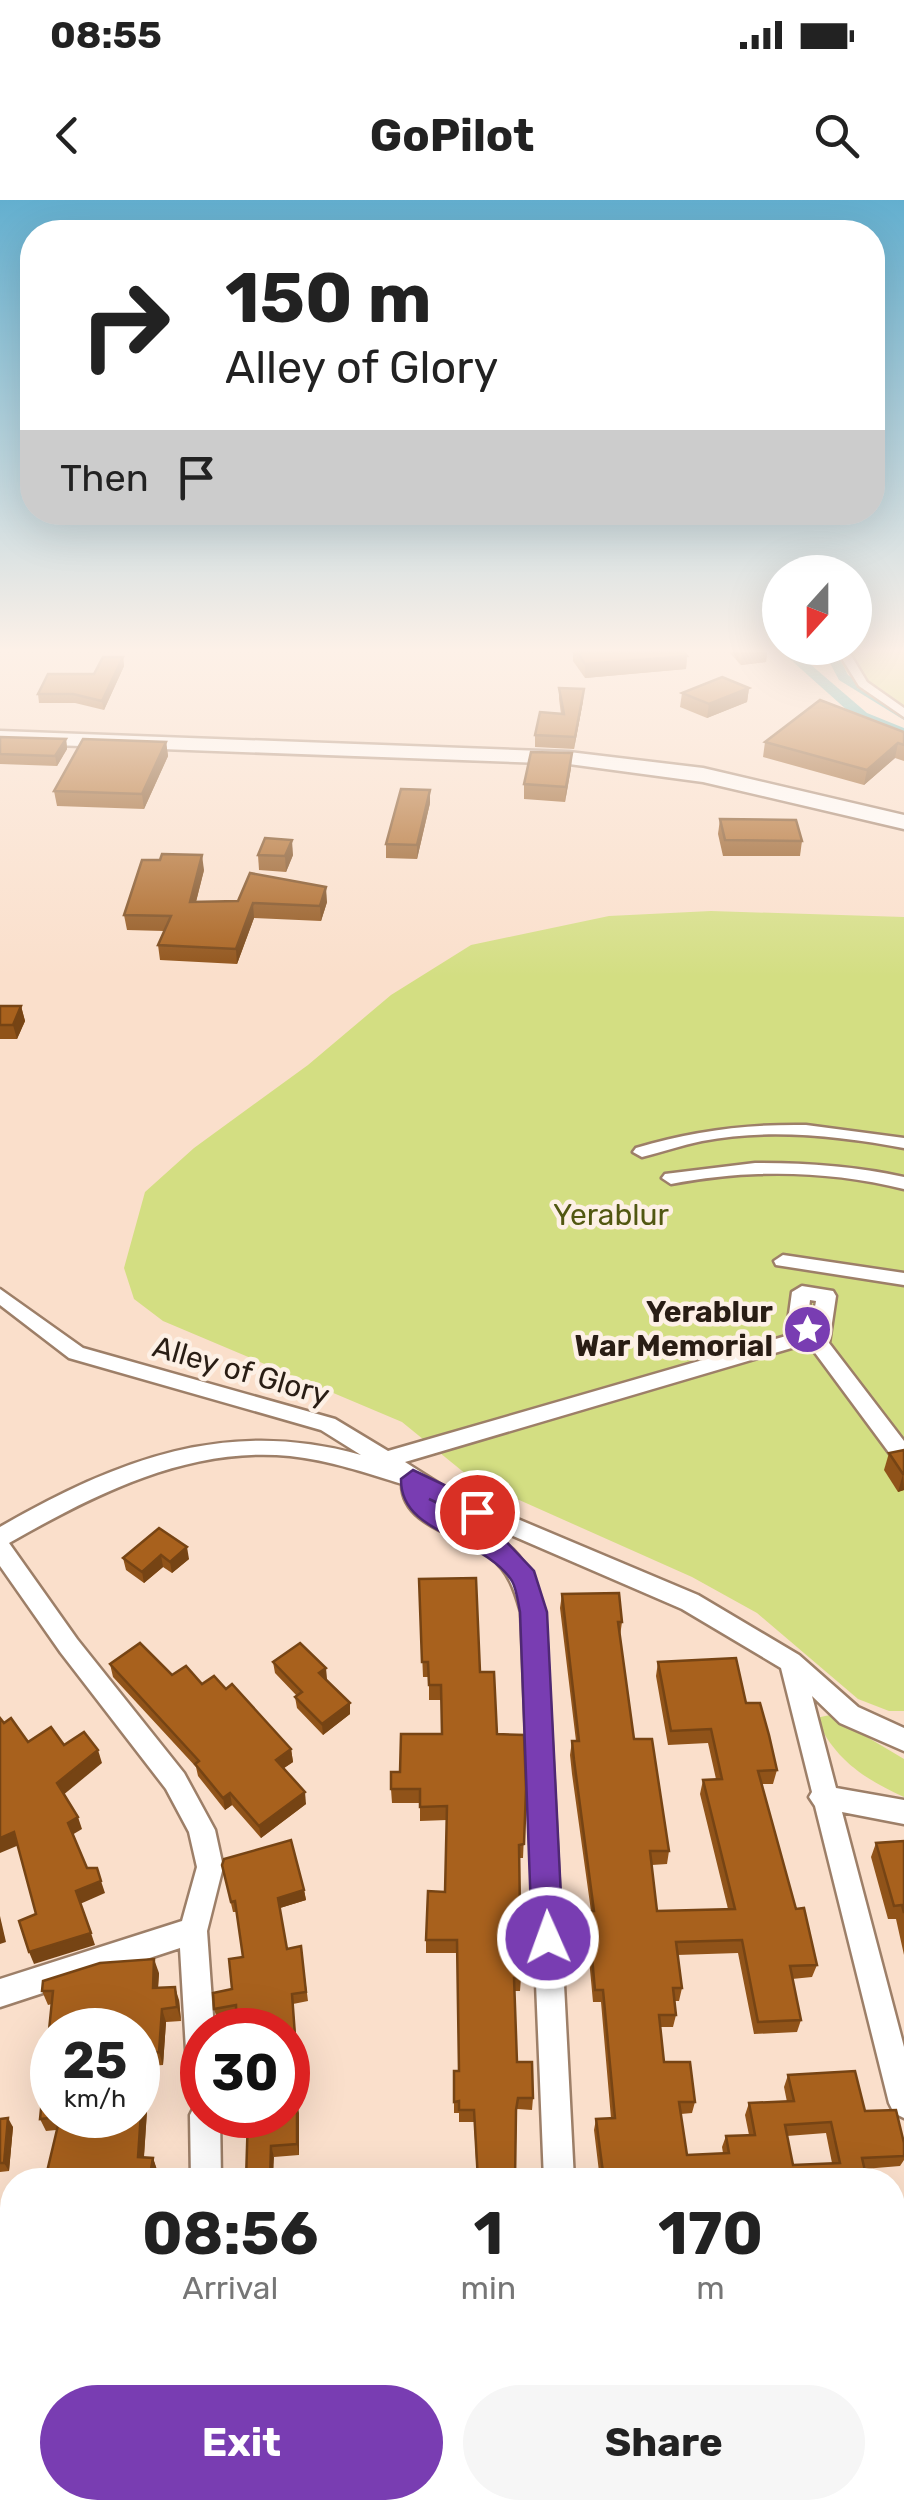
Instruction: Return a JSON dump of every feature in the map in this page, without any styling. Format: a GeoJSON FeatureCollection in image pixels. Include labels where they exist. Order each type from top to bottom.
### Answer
{"type":"FeatureCollection","features":[{"type":"Feature","properties":{"kind":"highway"},"geometry":{"type":"LineString","coordinates":[[650,760],[904,822]]}},
{"type":"Feature","properties":{"kind":"highway"},"geometry":{"type":"LineString","coordinates":[[653,760],[726,764],[904,806]]}},
{"type":"Feature","properties":{"kind":"street"},"geometry":{"type":"LineString","coordinates":[[642,1152],[743,1130],[838,1133],[904,1143]]}},
{"type":"Feature","properties":{"kind":"street"},"geometry":{"type":"LineString","coordinates":[[671,1178],[695,1172],[789,1171],[882,1176],[904,1182]]}},
{"type":"Feature","properties":{"kind":"street"},"geometry":{"type":"LineString","coordinates":[[783,1261],[904,1278]]}},
{"type":"Feature","properties":{"kind":"street"},"geometry":{"type":"LineString","coordinates":[[814,1294],[818,1268]]}},
{"type":"Feature","properties":{"kind":"street"},"geometry":{"type":"LineString","coordinates":[[795,1340],[802,1292],[826,1296],[819,1344]]}},
{"type":"Feature","properties":{"kind":"street","name":"Alley of Glory"},"geometry":{"type":"LineString","coordinates":[[0,1295],[56,1342],[76,1353],[328,1424],[443,1497],[690,1602],[791,1662],[849,1715],[904,1740]]}},
{"type":"Feature","properties":{"kind":"street"},"geometry":{"type":"LineString","coordinates":[[386,1460],[795,1340],[819,1344],[904,1456]]}},
{"type":"Feature","properties":{"kind":"street"},"geometry":{"type":"LineString","coordinates":[[0,1538],[51,1507],[145,1470],[220,1449],[266,1446],[311,1451],[413,1479],[413,1497],[427,1513],[491,1542],[510,1557],[525,1578],[534,1612],[558,2168]]}},
{"type":"Feature","properties":{"kind":"street"},"geometry":{"type":"LineString","coordinates":[[0,1548],[81,1662],[175,1781],[202,1830],[210,1868],[193,1931],[198,2008]]}},
{"type":"Feature","properties":{"kind":"street"},"geometry":{"type":"LineString","coordinates":[[791,1662],[822,1797],[904,2103]]}},
{"type":"Feature","properties":{"kind":"street"},"geometry":{"type":"LineString","coordinates":[[822,1797],[904,1812]]}},
{"type":"Feature","properties":{"kind":"street"},"geometry":{"type":"LineString","coordinates":[[0,1993],[193,1931]]}},
{"type":"Feature","properties":{"kind":"street"},"geometry":{"type":"LineString","coordinates":[[206,2138],[206,2168]]}},
{"type":"Feature","properties":{"kind":"green space","name":"Yerablur"},"geometry":{"type":"Polygon","coordinates":[[[711,911],[904,917],[904,1711],[889,1711],[858,1699],[757,1613],[692,1577],[472,1479],[402,1422],[163,1321],[134,1299],[124,1268],[145,1192],[194,1148],[308,1065],[391,995],[471,945],[609,916],[711,911]]]}},
{"type":"Feature","properties":{"kind":"green space"},"geometry":{"type":"Polygon","coordinates":[[[830,1715],[904,1759],[904,1797],[863,1775],[841,1756],[816,1718],[830,1715]]]}},
{"type":"Feature","properties":{"kind":"building"},"geometry":{"type":"Polygon","coordinates":[[[71,760],[158,760],[142,794],[54,791],[71,760]]]}},
{"type":"Feature","properties":{"kind":"building"},"geometry":{"type":"Polygon","coordinates":[[[529,760],[571,760],[566,787],[524,784],[529,760]]]}},
{"type":"Feature","properties":{"kind":"building"},"geometry":{"type":"Polygon","coordinates":[[[831,760],[878,760],[867,770],[831,760]]]}},
{"type":"Feature","properties":{"kind":"building"},"geometry":{"type":"Polygon","coordinates":[[[401,789],[430,790],[417,845],[386,844],[401,789]]]}},
{"type":"Feature","properties":{"kind":"building"},"geometry":{"type":"Polygon","coordinates":[[[720,819],[796,820],[802,841],[725,840],[720,819]]]}},
{"type":"Feature","properties":{"kind":"building"},"geometry":{"type":"Polygon","coordinates":[[[265,838],[292,840],[285,856],[258,855],[265,838]]]}},
{"type":"Feature","properties":{"kind":"building"},"geometry":{"type":"Polygon","coordinates":[[[162,854],[202,855],[190,902],[238,901],[250,873],[326,887],[320,906],[253,903],[236,949],[158,945],[171,916],[124,915],[142,860],[160,860],[162,854]]]}},
{"type":"Feature","properties":{"kind":"building"},"geometry":{"type":"Polygon","coordinates":[[[0,1006],[21,1006],[13,1025],[0,1025],[0,1006]]]}},
{"type":"Feature","properties":{"kind":"building"},"geometry":{"type":"Polygon","coordinates":[[[904,1450],[904,1474],[903,1474],[889,1453],[904,1450]]]}},
{"type":"Feature","properties":{"kind":"building"},"geometry":{"type":"Polygon","coordinates":[[[159,1528],[187,1547],[170,1562],[161,1555],[142,1572],[123,1558],[159,1528]]]}},
{"type":"Feature","properties":{"kind":"building"},"geometry":{"type":"Polygon","coordinates":[[[476,1578],[480,1672],[494,1672],[497,1734],[524,1735],[524,1844],[519,1845],[521,1978],[514,1978],[517,2062],[532,2062],[533,2098],[518,2098],[515,2168],[477,2168],[474,2110],[459,2110],[459,2101],[454,2102],[454,2071],[459,2071],[457,1940],[426,1940],[428,1891],[445,1892],[447,1806],[420,1807],[420,1789],[391,1789],[391,1772],[400,1772],[401,1734],[442,1734],[441,1685],[429,1685],[428,1662],[422,1662],[419,1579],[476,1578]]]}},
{"type":"Feature","properties":{"kind":"building"},"geometry":{"type":"Polygon","coordinates":[[[619,1593],[622,1622],[618,1622],[634,1739],[652,1739],[669,1851],[650,1851],[657,1911],[735,1909],[703,1780],[722,1779],[711,1729],[671,1731],[658,1662],[736,1658],[746,1703],[760,1703],[769,1735],[777,1770],[758,1771],[796,1909],[804,1908],[817,1965],[790,1966],[801,2020],[758,2022],[742,1940],[676,1942],[682,1988],[673,1988],[676,2015],[659,2015],[664,2062],[690,2062],[695,2102],[679,2102],[687,2155],[729,2153],[726,2136],[755,2135],[749,2103],[794,2101],[788,2075],[855,2071],[865,2111],[896,2110],[904,2156],[862,2158],[864,2168],[602,2168],[596,2119],[615,2118],[603,1990],[595,1990],[590,1935],[570,1936],[569,1912],[594,1911],[572,1741],[579,1741],[562,1594],[619,1593]],[[831,2122],[785,2125],[793,2165],[840,2163],[831,2122]]]}},
{"type":"Feature","properties":{"kind":"building"},"geometry":{"type":"Polygon","coordinates":[[[140,1643],[172,1675],[186,1666],[202,1684],[214,1676],[226,1689],[232,1684],[291,1749],[276,1760],[305,1792],[259,1826],[230,1793],[223,1798],[195,1764],[199,1761],[110,1664],[140,1643]]]}},
{"type":"Feature","properties":{"kind":"building"},"geometry":{"type":"Polygon","coordinates":[[[300,1643],[326,1668],[319,1673],[350,1703],[322,1724],[295,1697],[302,1692],[273,1662],[300,1643]]]}},
{"type":"Feature","properties":{"kind":"building"},"geometry":{"type":"Polygon","coordinates":[[[0,1718],[4,1723],[11,1718],[28,1742],[51,1727],[64,1745],[84,1732],[98,1750],[57,1783],[78,1817],[68,1823],[87,1868],[97,1868],[101,1881],[76,1891],[91,1933],[29,1952],[19,1921],[36,1914],[14,1832],[0,1838],[0,1718]]]}},
{"type":"Feature","properties":{"kind":"building"},"geometry":{"type":"Polygon","coordinates":[[[291,1840],[304,1890],[278,1898],[287,1949],[301,1946],[306,1992],[292,1994],[293,2008],[214,2008],[213,1993],[232,1989],[229,1959],[243,1957],[235,1901],[231,1902],[222,1865],[224,1859],[291,1840]]]}},
{"type":"Feature","properties":{"kind":"building"},"geometry":{"type":"Polygon","coordinates":[[[904,1841],[904,1913],[902,1905],[894,1906],[876,1843],[904,1841]]]}},
{"type":"Feature","properties":{"kind":"building"},"geometry":{"type":"Polygon","coordinates":[[[154,1959],[153,1988],[175,1987],[177,2007],[162,2009],[160,2038],[160,2008],[51,2008],[53,1991],[42,1991],[43,1981],[100,1963],[154,1959]]]}},
{"type":"Feature","properties":{"kind":"building"},"geometry":{"type":"Polygon","coordinates":[[[8,2118],[4,2163],[0,2163],[0,2119],[8,2118]]]}},
{"type":"Feature","properties":{"kind":"building"},"geometry":{"type":"Polygon","coordinates":[[[55,2138],[139,2138],[138,2157],[153,2158],[151,2168],[48,2168],[55,2138]]]}},
{"type":"Feature","properties":{"kind":"building"},"geometry":{"type":"Polygon","coordinates":[[[247,2138],[297,2138],[297,2144],[271,2146],[270,2168],[246,2168],[247,2138]]]}},
{"type":"Feature","properties":{"kind":"place","name":"Yerablur War Memorial"},"geometry":{"type":"Point","coordinates":[808,1329]}},
{"type":"Feature","properties":{"kind":"route"},"geometry":{"type":"LineString","coordinates":[[477,1512],[413,1479],[413,1497],[427,1513],[491,1542],[510,1557],[525,1578],[534,1612],[548,1938]]}}]}
